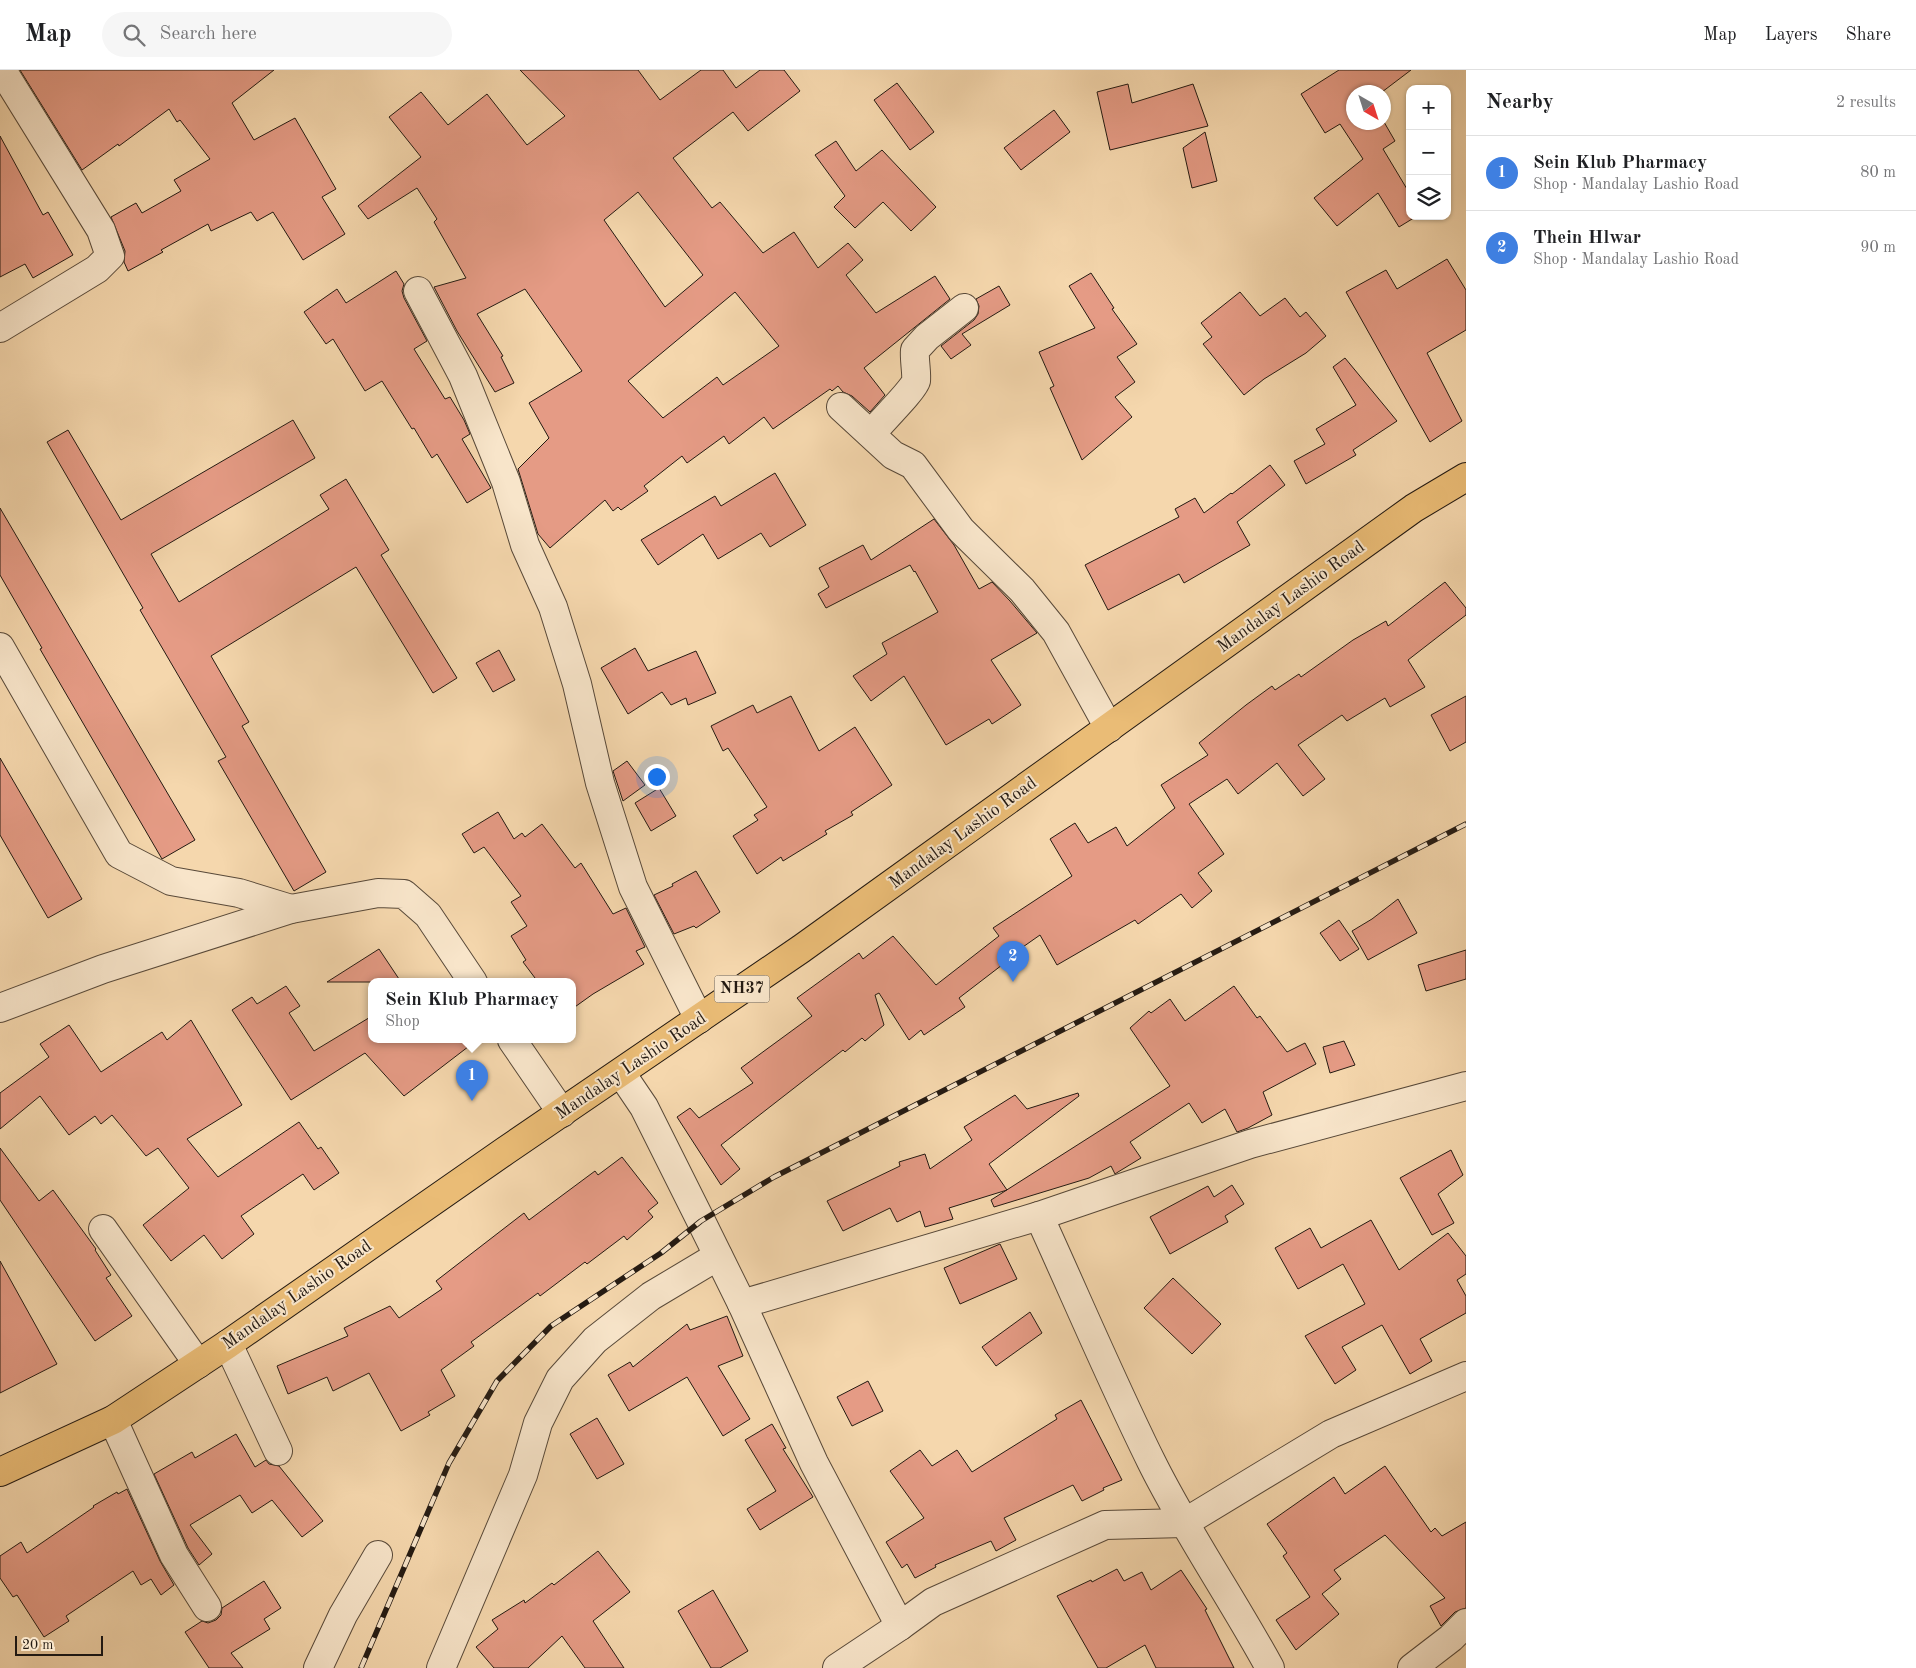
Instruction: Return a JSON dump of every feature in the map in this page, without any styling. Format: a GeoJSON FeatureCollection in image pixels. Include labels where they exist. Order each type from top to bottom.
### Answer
{"type":"FeatureCollection","features":[{"type":"Feature","properties":{"kind":"highway","name":"Mandalay Lashio Road"},"geometry":{"type":"LineString","coordinates":[[0,1472],[113,1420],[228,1344],[802,949],[1414,508],[1466,477]]}},
{"type":"Feature","properties":{"kind":"street"},"geometry":{"type":"LineString","coordinates":[[0,328],[97,269],[110,256],[101,230],[2,70]]}},
{"type":"Feature","properties":{"kind":"street"},"geometry":{"type":"LineString","coordinates":[[418,292],[463,376],[506,482],[525,545],[552,607],[577,684],[600,783],[633,887],[699,1019]]}},
{"type":"Feature","properties":{"kind":"street"},"geometry":{"type":"LineString","coordinates":[[871,434],[916,382],[915,350],[927,337],[964,308]]}},
{"type":"Feature","properties":{"kind":"street"},"geometry":{"type":"LineString","coordinates":[[841,407],[893,455],[913,465],[961,530],[1022,590],[1056,632],[1109,728]]}},
{"type":"Feature","properties":{"kind":"street"},"geometry":{"type":"LineString","coordinates":[[0,647],[119,854],[171,881],[239,894],[290,909]]}},
{"type":"Feature","properties":{"kind":"street"},"geometry":{"type":"LineString","coordinates":[[0,1008],[102,969],[290,909],[378,893],[404,894],[428,915],[470,978]]}},
{"type":"Feature","properties":{"kind":"street"},"geometry":{"type":"LineString","coordinates":[[514,1043],[562,1113]]}},
{"type":"Feature","properties":{"kind":"street"},"geometry":{"type":"LineString","coordinates":[[621,1073],[644,1108],[742,1304],[814,1463],[900,1626]]}},
{"type":"Feature","properties":{"kind":"street"},"geometry":{"type":"LineString","coordinates":[[742,1304],[1039,1216],[1250,1144],[1466,1086]]}},
{"type":"Feature","properties":{"kind":"street"},"geometry":{"type":"LineString","coordinates":[[1039,1216],[1151,1461],[1184,1523],[1270,1668]]}},
{"type":"Feature","properties":{"kind":"street"},"geometry":{"type":"LineString","coordinates":[[103,1229],[198,1364]]}},
{"type":"Feature","properties":{"kind":"street"},"geometry":{"type":"LineString","coordinates":[[441,1668],[523,1475],[538,1423],[560,1379],[595,1340],[650,1296],[718,1256]]}},
{"type":"Feature","properties":{"kind":"street"},"geometry":{"type":"LineString","coordinates":[[228,1344],[278,1451]]}},
{"type":"Feature","properties":{"kind":"street"},"geometry":{"type":"LineString","coordinates":[[837,1668],[933,1602],[1105,1525],[1184,1523],[1331,1434],[1466,1376]]}},
{"type":"Feature","properties":{"kind":"street"},"geometry":{"type":"LineString","coordinates":[[113,1420],[174,1555],[207,1607]]}},
{"type":"Feature","properties":{"kind":"street"},"geometry":{"type":"LineString","coordinates":[[318,1668],[343,1615],[378,1554]]}},
{"type":"Feature","properties":{"kind":"street"},"geometry":{"type":"LineString","coordinates":[[1412,1668],[1466,1623]]}},
{"type":"Feature","properties":{"kind":"building"},"geometry":{"type":"Polygon","coordinates":[[[20,70],[274,70],[232,103],[254,140],[295,118],[336,189],[322,197],[345,234],[303,260],[273,212],[257,221],[251,212],[211,231],[208,224],[128,271],[124,262],[125,251],[111,217],[136,203],[142,213],[181,191],[174,180],[210,159],[180,120],[177,122],[169,109],[119,146],[118,144],[82,170],[20,70]]]}},
{"type":"Feature","properties":{"kind":"building"},"geometry":{"type":"Polygon","coordinates":[[[520,70],[638,70],[660,100],[701,70],[723,70],[736,88],[760,70],[784,70],[800,91],[748,131],[733,112],[673,158],[712,208],[720,202],[763,253],[794,232],[818,268],[848,243],[863,260],[846,275],[876,313],[935,276],[950,299],[864,368],[885,395],[870,412],[852,396],[843,392],[838,386],[832,391],[830,389],[773,429],[764,417],[729,444],[724,436],[687,463],[682,456],[644,486],[648,491],[621,510],[618,507],[613,511],[605,500],[550,548],[538,534],[518,469],[549,438],[529,403],[582,371],[525,289],[477,314],[503,356],[501,357],[514,383],[495,392],[457,331],[434,287],[466,278],[434,222],[437,219],[417,188],[368,219],[358,206],[421,157],[389,117],[421,92],[448,125],[487,94],[527,145],[565,116],[520,70]],[[638,192],[604,220],[665,307],[703,275],[638,192]],[[735,292],[628,381],[663,418],[717,377],[723,385],[779,346],[735,292]]]}},
{"type":"Feature","properties":{"kind":"building"},"geometry":{"type":"Polygon","coordinates":[[[1339,70],[1411,70],[1391,85],[1346,85],[1346,130],[1389,130],[1395,141],[1383,149],[1406,187],[1406,220],[1410,220],[1399,227],[1378,193],[1337,226],[1314,198],[1363,159],[1340,124],[1325,133],[1301,94],[1339,70]]]}},
{"type":"Feature","properties":{"kind":"building"},"geometry":{"type":"Polygon","coordinates":[[[897,83],[934,132],[910,150],[874,100],[897,83]]]}},
{"type":"Feature","properties":{"kind":"building"},"geometry":{"type":"Polygon","coordinates":[[[1128,84],[1132,103],[1193,84],[1208,126],[1110,150],[1097,92],[1128,84]]]}},
{"type":"Feature","properties":{"kind":"building"},"geometry":{"type":"Polygon","coordinates":[[[1054,110],[1070,132],[1021,170],[1004,148],[1054,110]]]}},
{"type":"Feature","properties":{"kind":"building"},"geometry":{"type":"Polygon","coordinates":[[[1205,132],[1217,181],[1192,188],[1183,148],[1205,132]]]}},
{"type":"Feature","properties":{"kind":"building"},"geometry":{"type":"Polygon","coordinates":[[[0,136],[43,215],[48,212],[73,255],[33,278],[25,264],[0,277],[0,136]]]}},
{"type":"Feature","properties":{"kind":"building"},"geometry":{"type":"Polygon","coordinates":[[[836,141],[856,171],[882,150],[936,207],[911,231],[883,202],[855,228],[834,207],[845,196],[815,155],[836,141]]]}},
{"type":"Feature","properties":{"kind":"building"},"geometry":{"type":"Polygon","coordinates":[[[1447,259],[1466,290],[1466,330],[1427,353],[1462,421],[1430,442],[1346,292],[1386,270],[1397,289],[1447,259]]]}},
{"type":"Feature","properties":{"kind":"building"},"geometry":{"type":"Polygon","coordinates":[[[396,271],[404,284],[402,291],[404,298],[427,341],[414,349],[445,399],[450,397],[464,420],[470,434],[462,439],[491,488],[467,503],[437,454],[432,458],[382,381],[365,391],[333,339],[326,344],[304,312],[337,289],[346,303],[396,271]]]}},
{"type":"Feature","properties":{"kind":"building"},"geometry":{"type":"Polygon","coordinates":[[[1091,273],[1114,308],[1112,309],[1137,344],[1117,357],[1135,382],[1115,397],[1132,417],[1082,460],[1050,388],[1054,386],[1039,352],[1095,328],[1069,286],[1091,273]]]}},
{"type":"Feature","properties":{"kind":"building"},"geometry":{"type":"Polygon","coordinates":[[[999,286],[1010,305],[962,334],[971,345],[951,359],[941,346],[974,320],[978,314],[979,306],[976,299],[999,286]]]}},
{"type":"Feature","properties":{"kind":"building"},"geometry":{"type":"Polygon","coordinates":[[[1240,292],[1260,316],[1285,298],[1300,317],[1306,312],[1326,336],[1306,353],[1264,379],[1244,395],[1203,344],[1212,337],[1201,323],[1240,292]]]}},
{"type":"Feature","properties":{"kind":"building"},"geometry":{"type":"Polygon","coordinates":[[[1345,358],[1397,421],[1353,450],[1356,455],[1306,484],[1294,461],[1325,444],[1316,429],[1356,405],[1333,367],[1345,358]]]}},
{"type":"Feature","properties":{"kind":"building"},"geometry":{"type":"Polygon","coordinates":[[[293,420],[315,458],[151,554],[179,602],[329,509],[320,495],[346,479],[389,550],[381,555],[457,678],[433,693],[356,567],[211,656],[249,722],[242,726],[326,872],[294,891],[218,761],[226,757],[140,610],[143,608],[47,442],[68,430],[121,520],[293,420]]]}},
{"type":"Feature","properties":{"kind":"building"},"geometry":{"type":"Polygon","coordinates":[[[1270,465],[1285,485],[1237,522],[1250,545],[1184,583],[1179,574],[1108,610],[1085,565],[1179,517],[1175,509],[1195,498],[1204,513],[1270,465]]]}},
{"type":"Feature","properties":{"kind":"building"},"geometry":{"type":"Polygon","coordinates":[[[775,473],[806,525],[770,547],[761,533],[718,559],[703,534],[658,565],[641,540],[715,496],[721,506],[775,473]]]}},
{"type":"Feature","properties":{"kind":"building"},"geometry":{"type":"Polygon","coordinates":[[[0,508],[195,840],[162,859],[40,649],[42,648],[0,575],[0,508]]]}},
{"type":"Feature","properties":{"kind":"building"},"geometry":{"type":"Polygon","coordinates":[[[934,519],[954,545],[979,589],[992,582],[1037,633],[991,660],[1021,705],[992,724],[989,719],[946,745],[904,676],[871,701],[853,676],[887,654],[882,643],[938,612],[910,565],[826,608],[818,594],[829,587],[819,568],[863,545],[871,560],[934,519]]]}},
{"type":"Feature","properties":{"kind":"building"},"geometry":{"type":"Polygon","coordinates":[[[1445,582],[1466,608],[1466,615],[1408,660],[1425,687],[1390,707],[1385,698],[1347,721],[1342,715],[1298,745],[1325,779],[1303,796],[1277,763],[1238,794],[1227,779],[1189,804],[1224,854],[1198,873],[1212,891],[1192,908],[1181,894],[1138,924],[1135,920],[1057,965],[1040,935],[1000,963],[1002,965],[959,998],[965,1007],[924,1035],[921,1030],[909,1040],[879,993],[875,995],[884,1025],[865,1041],[862,1038],[845,1052],[843,1050],[721,1145],[740,1169],[721,1185],[677,1117],[690,1108],[699,1118],[753,1083],[741,1068],[812,1016],[797,998],[859,953],[863,959],[893,936],[936,985],[999,936],[993,928],[1072,876],[1050,839],[1075,823],[1088,843],[1116,827],[1127,846],[1175,808],[1161,785],[1208,755],[1199,743],[1272,686],[1275,690],[1299,674],[1301,677],[1353,640],[1386,621],[1388,626],[1445,582]]]}},
{"type":"Feature","properties":{"kind":"building"},"geometry":{"type":"Polygon","coordinates":[[[635,648],[648,671],[696,651],[716,693],[688,705],[686,698],[671,705],[662,692],[628,714],[601,668],[635,648]]]}},
{"type":"Feature","properties":{"kind":"building"},"geometry":{"type":"Polygon","coordinates":[[[499,650],[515,680],[493,692],[476,663],[499,650]]]}},
{"type":"Feature","properties":{"kind":"building"},"geometry":{"type":"Polygon","coordinates":[[[791,696],[819,751],[855,727],[892,785],[851,812],[853,815],[825,831],[827,834],[783,861],[781,857],[757,874],[733,836],[758,820],[754,815],[767,807],[728,748],[723,751],[711,726],[753,705],[757,713],[791,696]]]}},
{"type":"Feature","properties":{"kind":"building"},"geometry":{"type":"Polygon","coordinates":[[[1466,696],[1466,742],[1450,751],[1431,715],[1466,696]]]}},
{"type":"Feature","properties":{"kind":"building"},"geometry":{"type":"Polygon","coordinates":[[[0,758],[82,899],[48,918],[0,835],[0,758]]]}},
{"type":"Feature","properties":{"kind":"building"},"geometry":{"type":"Polygon","coordinates":[[[627,761],[645,785],[623,801],[613,771],[627,761]]]}},
{"type":"Feature","properties":{"kind":"building"},"geometry":{"type":"Polygon","coordinates":[[[659,788],[676,816],[651,831],[635,803],[659,788]]]}},
{"type":"Feature","properties":{"kind":"building"},"geometry":{"type":"Polygon","coordinates":[[[498,812],[514,839],[522,833],[525,837],[542,824],[575,868],[581,863],[613,914],[626,908],[645,947],[636,951],[644,964],[576,1006],[576,978],[535,978],[523,962],[526,960],[511,936],[527,926],[511,902],[521,896],[484,847],[474,853],[462,834],[498,812]]]}},
{"type":"Feature","properties":{"kind":"building"},"geometry":{"type":"Polygon","coordinates":[[[696,871],[720,912],[696,928],[694,926],[674,934],[654,895],[673,886],[672,884],[696,871]]]}},
{"type":"Feature","properties":{"kind":"building"},"geometry":{"type":"Polygon","coordinates":[[[1398,899],[1417,933],[1368,960],[1352,931],[1372,919],[1398,899]]]}},
{"type":"Feature","properties":{"kind":"building"},"geometry":{"type":"Polygon","coordinates":[[[1339,920],[1359,949],[1340,961],[1320,933],[1339,920]]]}},
{"type":"Feature","properties":{"kind":"building"},"geometry":{"type":"Polygon","coordinates":[[[379,949],[398,978],[368,978],[368,982],[327,982],[379,949]]]}},
{"type":"Feature","properties":{"kind":"building"},"geometry":{"type":"Polygon","coordinates":[[[1466,950],[1466,979],[1426,991],[1418,965],[1466,950]]]}},
{"type":"Feature","properties":{"kind":"building"},"geometry":{"type":"Polygon","coordinates":[[[286,986],[300,1006],[289,1013],[314,1051],[368,1018],[368,1043],[473,1043],[404,1096],[365,1053],[291,1100],[232,1010],[252,997],[257,1004],[286,986]]]}},
{"type":"Feature","properties":{"kind":"building"},"geometry":{"type":"Polygon","coordinates":[[[1234,986],[1257,1018],[1260,1016],[1287,1052],[1305,1043],[1316,1064],[1263,1092],[1272,1115],[1237,1132],[1225,1109],[1202,1123],[1189,1103],[1130,1142],[1141,1158],[1115,1174],[1111,1166],[1089,1178],[994,1207],[991,1200],[1170,1086],[1130,1028],[1149,1011],[1151,1013],[1170,999],[1185,1021],[1234,986]]]}},
{"type":"Feature","properties":{"kind":"building"},"geometry":{"type":"Polygon","coordinates":[[[191,1020],[242,1105],[187,1139],[218,1177],[299,1122],[318,1149],[321,1147],[339,1173],[314,1190],[303,1174],[241,1216],[254,1234],[222,1259],[204,1235],[171,1261],[143,1225],[189,1188],[158,1148],[146,1156],[112,1115],[101,1124],[95,1116],[69,1135],[40,1096],[0,1129],[0,1093],[49,1057],[40,1044],[69,1025],[101,1072],[162,1032],[167,1040],[191,1020]]]}},
{"type":"Feature","properties":{"kind":"building"},"geometry":{"type":"Polygon","coordinates":[[[1344,1041],[1355,1065],[1330,1073],[1323,1047],[1344,1041]]]}},
{"type":"Feature","properties":{"kind":"building"},"geometry":{"type":"Polygon","coordinates":[[[1078,1093],[1079,1096],[989,1164],[1007,1190],[949,1208],[953,1219],[925,1227],[920,1211],[897,1222],[890,1208],[843,1231],[827,1201],[900,1166],[899,1162],[925,1154],[930,1169],[972,1140],[964,1127],[1015,1095],[1027,1109],[1078,1093]]]}},
{"type":"Feature","properties":{"kind":"building"},"geometry":{"type":"Polygon","coordinates":[[[0,1148],[39,1201],[53,1190],[96,1249],[111,1275],[106,1278],[132,1316],[95,1341],[0,1200],[0,1148]]]}},
{"type":"Feature","properties":{"kind":"building"},"geometry":{"type":"Polygon","coordinates":[[[1451,1150],[1463,1175],[1438,1194],[1454,1223],[1432,1235],[1400,1178],[1451,1150]]]}},
{"type":"Feature","properties":{"kind":"building"},"geometry":{"type":"Polygon","coordinates":[[[622,1157],[658,1203],[648,1211],[653,1217],[627,1240],[624,1236],[587,1264],[585,1262],[540,1296],[538,1293],[471,1342],[474,1346],[441,1370],[455,1396],[428,1412],[430,1415],[401,1431],[369,1373],[333,1391],[327,1377],[288,1394],[277,1366],[348,1336],[344,1328],[390,1306],[399,1318],[442,1289],[436,1281],[524,1213],[529,1220],[595,1171],[598,1175],[622,1157]]]}},
{"type":"Feature","properties":{"kind":"building"},"geometry":{"type":"Polygon","coordinates":[[[1232,1185],[1244,1204],[1225,1216],[1228,1222],[1170,1254],[1150,1217],[1208,1186],[1214,1197],[1232,1185]]]}},
{"type":"Feature","properties":{"kind":"building"},"geometry":{"type":"Polygon","coordinates":[[[1371,1220],[1399,1270],[1448,1233],[1466,1256],[1466,1274],[1457,1280],[1466,1296],[1466,1313],[1420,1339],[1432,1361],[1410,1374],[1382,1325],[1342,1347],[1356,1370],[1335,1384],[1305,1336],[1365,1304],[1343,1264],[1298,1289],[1275,1248],[1310,1228],[1321,1248],[1371,1220]]]}},
{"type":"Feature","properties":{"kind":"building"},"geometry":{"type":"Polygon","coordinates":[[[1000,1244],[1017,1279],[960,1304],[944,1268],[1000,1244]]]}},
{"type":"Feature","properties":{"kind":"building"},"geometry":{"type":"Polygon","coordinates":[[[0,1261],[57,1364],[0,1393],[0,1261]]]}},
{"type":"Feature","properties":{"kind":"building"},"geometry":{"type":"Polygon","coordinates":[[[1173,1278],[1221,1324],[1192,1354],[1144,1308],[1173,1278]]]}},
{"type":"Feature","properties":{"kind":"building"},"geometry":{"type":"Polygon","coordinates":[[[1030,1312],[1042,1333],[996,1366],[982,1347],[1030,1312]]]}},
{"type":"Feature","properties":{"kind":"building"},"geometry":{"type":"Polygon","coordinates":[[[727,1316],[743,1356],[718,1366],[750,1419],[723,1436],[687,1377],[629,1411],[608,1375],[630,1362],[633,1367],[687,1324],[690,1330],[727,1316]]]}},
{"type":"Feature","properties":{"kind":"building"},"geometry":{"type":"Polygon","coordinates":[[[868,1381],[883,1411],[852,1426],[837,1397],[868,1381]]]}},
{"type":"Feature","properties":{"kind":"building"},"geometry":{"type":"Polygon","coordinates":[[[1081,1400],[1122,1480],[1103,1488],[1104,1490],[1082,1501],[1073,1485],[1004,1518],[1016,1540],[996,1551],[991,1541],[935,1565],[936,1567],[915,1578],[907,1564],[902,1568],[886,1542],[924,1518],[890,1471],[920,1450],[932,1466],[957,1450],[972,1472],[1057,1419],[1055,1415],[1081,1400]]]}},
{"type":"Feature","properties":{"kind":"building"},"geometry":{"type":"Polygon","coordinates":[[[597,1418],[624,1464],[597,1479],[570,1434],[597,1418]]]}},
{"type":"Feature","properties":{"kind":"building"},"geometry":{"type":"Polygon","coordinates":[[[772,1424],[786,1448],[783,1449],[813,1497],[760,1530],[747,1509],[776,1491],[745,1440],[772,1424]]]}},
{"type":"Feature","properties":{"kind":"building"},"geometry":{"type":"Polygon","coordinates":[[[236,1434],[255,1467],[266,1460],[269,1464],[279,1466],[323,1521],[302,1537],[272,1500],[252,1513],[240,1495],[190,1525],[212,1554],[199,1565],[188,1548],[154,1474],[192,1452],[195,1458],[236,1434]]]}},
{"type":"Feature","properties":{"kind":"building"},"geometry":{"type":"Polygon","coordinates":[[[1385,1466],[1431,1532],[1435,1528],[1442,1536],[1466,1522],[1466,1608],[1455,1612],[1441,1626],[1430,1606],[1445,1598],[1385,1535],[1334,1570],[1341,1579],[1322,1594],[1339,1614],[1296,1650],[1276,1620],[1310,1597],[1283,1556],[1287,1553],[1267,1524],[1334,1477],[1345,1494],[1385,1466]]]}},
{"type":"Feature","properties":{"kind":"building"},"geometry":{"type":"Polygon","coordinates":[[[127,1489],[160,1561],[174,1585],[161,1595],[151,1579],[141,1585],[133,1571],[66,1616],[69,1621],[44,1637],[17,1595],[13,1597],[0,1578],[0,1556],[21,1542],[27,1553],[93,1506],[117,1492],[118,1494],[127,1489]]]}},
{"type":"Feature","properties":{"kind":"building"},"geometry":{"type":"Polygon","coordinates":[[[598,1551],[630,1592],[593,1621],[624,1668],[585,1668],[562,1636],[528,1668],[494,1668],[476,1647],[498,1629],[492,1620],[524,1600],[525,1603],[552,1583],[554,1585],[598,1551]]]}},
{"type":"Feature","properties":{"kind":"building"},"geometry":{"type":"Polygon","coordinates":[[[1117,1569],[1124,1581],[1142,1572],[1151,1590],[1181,1570],[1207,1609],[1205,1610],[1234,1668],[1156,1668],[1145,1645],[1106,1668],[1098,1668],[1057,1596],[1091,1580],[1092,1582],[1117,1569]]]}},
{"type":"Feature","properties":{"kind":"building"},"geometry":{"type":"Polygon","coordinates":[[[264,1581],[281,1608],[264,1619],[270,1629],[231,1653],[243,1668],[209,1668],[185,1632],[202,1621],[208,1623],[216,1620],[221,1615],[222,1608],[264,1581]]]}},
{"type":"Feature","properties":{"kind":"building"},"geometry":{"type":"Polygon","coordinates":[[[713,1590],[748,1651],[720,1668],[711,1668],[678,1611],[713,1590]]]}},
{"type":"Feature","properties":{"kind":"railway"},"geometry":{"type":"LineString","coordinates":[[361,1668],[449,1463],[497,1381],[551,1326],[661,1253],[701,1221],[774,1177],[1466,824]]}},
{"type":"Feature","properties":{"kind":"place","name":"Thein Hlwar"},"geometry":{"type":"Point","coordinates":[1013,982]}},
{"type":"Feature","properties":{"kind":"place","name":"Sein Klub Pharmacy"},"geometry":{"type":"Point","coordinates":[472,1101]}}]}
